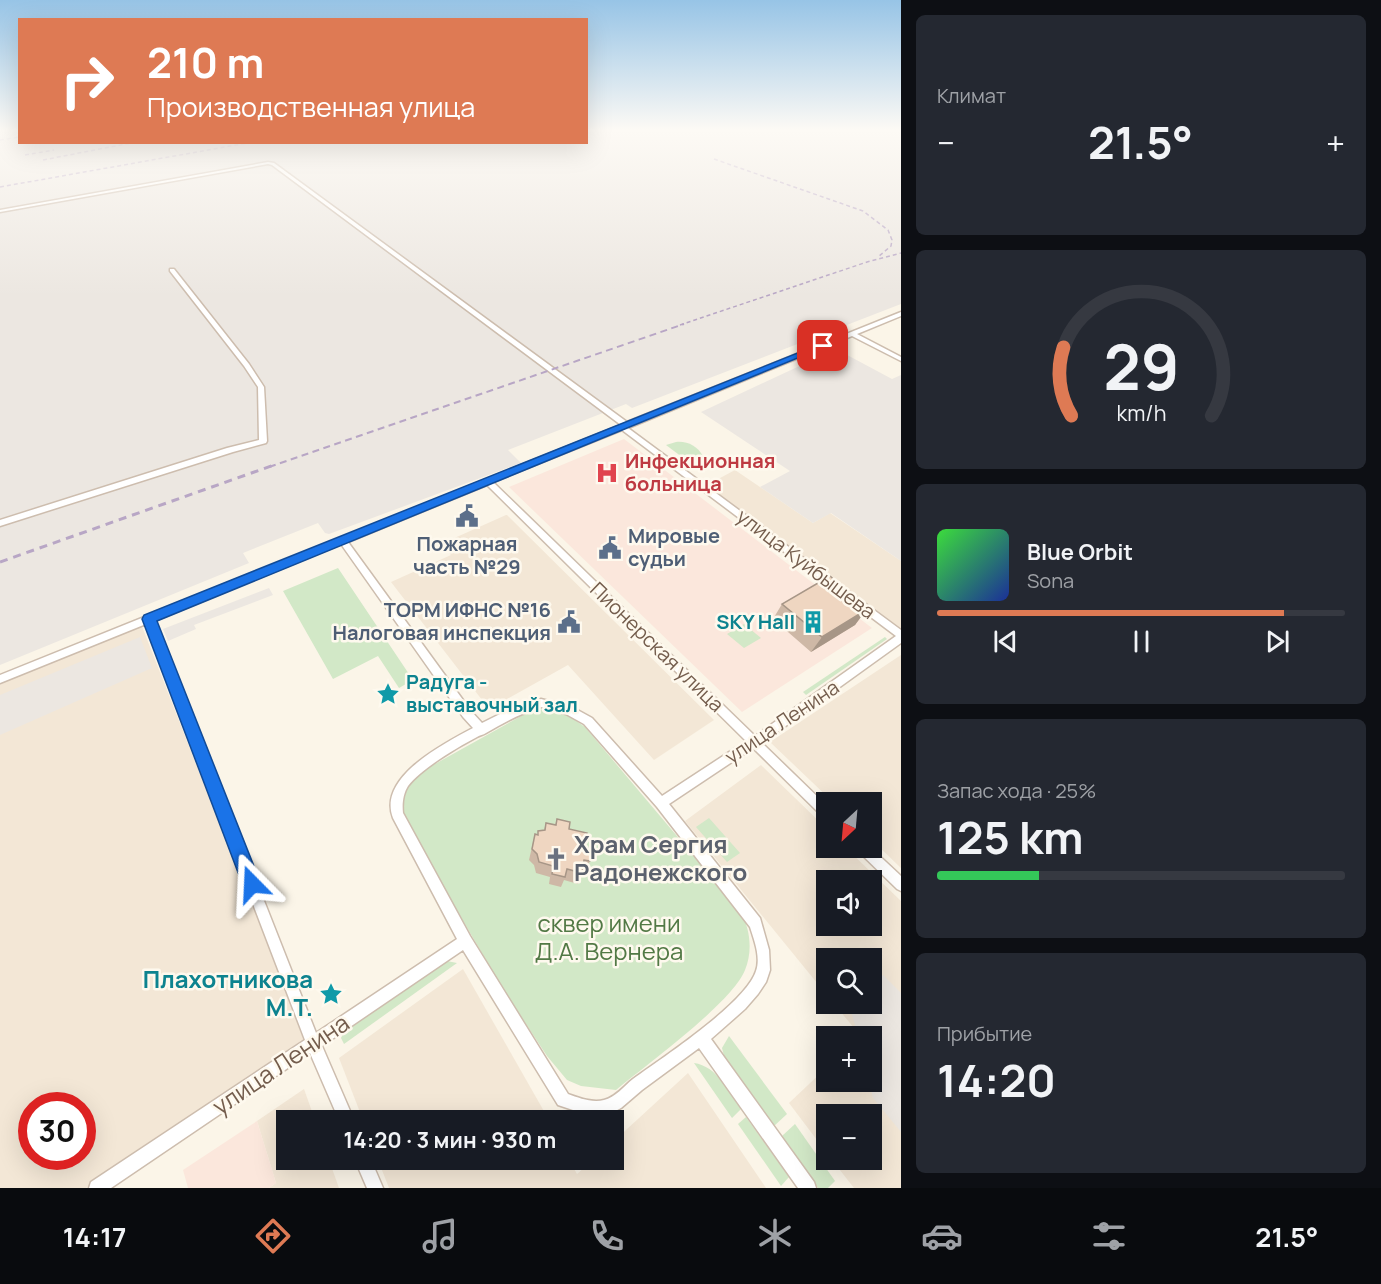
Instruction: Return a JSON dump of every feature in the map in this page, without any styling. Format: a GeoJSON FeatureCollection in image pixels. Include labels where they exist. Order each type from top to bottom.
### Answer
{"type":"FeatureCollection","features":[{"type":"Feature","properties":{"kind":"street","name":"улица Куйбышева"},"geometry":{"type":"LineString","coordinates":[[0,211],[148,184]]}},
{"type":"Feature","properties":{"kind":"street","name":"улица Куйбышева"},"geometry":{"type":"LineString","coordinates":[[300,184],[626,427],[901,637]]}},
{"type":"Feature","properties":{"kind":"street"},"geometry":{"type":"LineString","coordinates":[[0,523],[263,441],[261,387],[247,365],[172,270]]}},
{"type":"Feature","properties":{"kind":"street"},"geometry":{"type":"LineString","coordinates":[[0,679],[901,314]]}},
{"type":"Feature","properties":{"kind":"street"},"geometry":{"type":"LineString","coordinates":[[852,334],[901,358]]}},
{"type":"Feature","properties":{"kind":"street","name":"Пионерская улица"},"geometry":{"type":"LineString","coordinates":[[488,482],[816,802]]}},
{"type":"Feature","properties":{"kind":"street"},"geometry":{"type":"LineString","coordinates":[[342,540],[467,714],[482,730]]}},
{"type":"Feature","properties":{"kind":"street"},"geometry":{"type":"LineString","coordinates":[[149,619],[343,1110]]}},
{"type":"Feature","properties":{"kind":"street","name":"улица Ленина"},"geometry":{"type":"LineString","coordinates":[[661,803],[754,742],[901,637]]}},
{"type":"Feature","properties":{"kind":"street"},"geometry":{"type":"LineString","coordinates":[[534,704],[568,710],[588,721],[661,803],[755,923],[763,950],[764,969],[761,979],[750,994],[700,1038],[608,1107],[584,1107],[563,1100],[465,940],[400,822],[396,801],[404,782],[414,771],[482,730],[534,704]]}},
{"type":"Feature","properties":{"kind":"street"},"geometry":{"type":"LineString","coordinates":[[873,858],[901,885]]}},
{"type":"Feature","properties":{"kind":"street","name":"улица Ленина"},"geometry":{"type":"LineString","coordinates":[[97,1188],[315,1044],[465,940]]}},
{"type":"Feature","properties":{"kind":"street"},"geometry":{"type":"LineString","coordinates":[[700,1038],[808,1188]]}},
{"type":"Feature","properties":{"kind":"street"},"geometry":{"type":"LineString","coordinates":[[367,1170],[375,1188]]}},
{"type":"Feature","properties":{"kind":"shaded area"},"geometry":{"type":"Polygon","coordinates":[[[0,184],[901,184],[901,304],[632,408],[626,404],[508,450],[521,463],[329,534],[325,533],[318,523],[243,553],[249,563],[0,665],[0,184]]]}},
{"type":"Feature","properties":{"kind":"shaded area"},"geometry":{"type":"Polygon","coordinates":[[[836,349],[892,379],[901,375],[901,561],[831,513],[813,523],[760,487],[790,471],[701,412],[836,349]]]}},
{"type":"Feature","properties":{"kind":"shaded area"},"geometry":{"type":"Polygon","coordinates":[[[624,439],[872,628],[742,712],[509,487],[624,439]]]}},
{"type":"Feature","properties":{"kind":"shaded area"},"geometry":{"type":"Polygon","coordinates":[[[735,470],[813,523],[830,513],[901,561],[901,630],[707,485],[735,470]]]}},
{"type":"Feature","properties":{"kind":"shaded area"},"geometry":{"type":"Polygon","coordinates":[[[507,515],[714,720],[654,760],[568,665],[489,709],[391,582],[451,555],[441,544],[507,515]]]}},
{"type":"Feature","properties":{"kind":"shaded area"},"geometry":{"type":"Polygon","coordinates":[[[269,588],[273,595],[194,625],[196,629],[168,641],[163,629],[269,588]]]}},
{"type":"Feature","properties":{"kind":"shaded area"},"geometry":{"type":"Polygon","coordinates":[[[141,624],[224,835],[246,884],[304,1041],[86,1188],[0,1188],[0,682],[141,624]]]}},
{"type":"Feature","properties":{"kind":"shaded area"},"geometry":{"type":"Polygon","coordinates":[[[140,637],[152,668],[0,735],[0,695],[140,637]]]}},
{"type":"Feature","properties":{"kind":"shaded area"},"geometry":{"type":"Polygon","coordinates":[[[901,655],[901,868],[882,850],[882,792],[822,792],[770,742],[901,655]]]}},
{"type":"Feature","properties":{"kind":"shaded area"},"geometry":{"type":"Polygon","coordinates":[[[761,765],[816,818],[816,858],[856,858],[869,870],[816,870],[816,936],[882,936],[882,883],[901,901],[901,1188],[854,1188],[840,1170],[882,1170],[882,1104],[816,1104],[816,1139],[789,1103],[816,1077],[816,1092],[882,1092],[882,1026],[852,1026],[842,1014],[882,1014],[882,948],[816,948],[816,982],[685,821],[761,765]]]}},
{"type":"Feature","properties":{"kind":"shaded area"},"geometry":{"type":"Polygon","coordinates":[[[463,969],[543,1110],[359,1110],[339,1058],[463,969]]]}},
{"type":"Feature","properties":{"kind":"shaded area"},"geometry":{"type":"Polygon","coordinates":[[[882,976],[901,993],[901,1132],[882,1109],[882,1104],[878,1104],[873,1098],[872,1092],[882,1092],[882,1026],[855,1026],[852,1014],[882,1014],[882,976]]]}},
{"type":"Feature","properties":{"kind":"shaded area"},"geometry":{"type":"Polygon","coordinates":[[[688,1073],[766,1188],[389,1188],[382,1170],[575,1170],[577,1174],[582,1170],[624,1170],[624,1132],[688,1073]]]}},
{"type":"Feature","properties":{"kind":"shaded area"},"geometry":{"type":"Polygon","coordinates":[[[304,1089],[311,1110],[276,1110],[276,1170],[333,1170],[339,1188],[269,1188],[276,1183],[257,1121],[304,1089]]]}},
{"type":"Feature","properties":{"kind":"shaded area"},"geometry":{"type":"Polygon","coordinates":[[[257,1121],[276,1183],[269,1188],[188,1188],[183,1170],[257,1121]]]}},
{"type":"Feature","properties":{"kind":"green space"},"geometry":{"type":"Polygon","coordinates":[[[676,442],[688,443],[698,449],[703,456],[702,462],[694,466],[666,445],[676,442]]]}},
{"type":"Feature","properties":{"kind":"green space"},"geometry":{"type":"Polygon","coordinates":[[[338,568],[413,680],[399,688],[378,656],[333,679],[283,591],[338,568]]]}},
{"type":"Feature","properties":{"kind":"green space"},"geometry":{"type":"Polygon","coordinates":[[[744,624],[761,638],[744,648],[727,634],[744,624]]]}},
{"type":"Feature","properties":{"kind":"green space"},"geometry":{"type":"Polygon","coordinates":[[[885,637],[887,639],[806,695],[803,692],[885,637]]]}},
{"type":"Feature","properties":{"kind":"green space","name":"сквер имени Д.А. Вернера"},"geometry":{"type":"Polygon","coordinates":[[[545,708],[562,711],[585,727],[741,912],[747,926],[749,955],[745,970],[737,984],[706,1016],[616,1090],[581,1086],[567,1080],[547,1056],[501,986],[405,821],[404,796],[417,774],[532,710],[545,708]]]}},
{"type":"Feature","properties":{"kind":"green space"},"geometry":{"type":"Polygon","coordinates":[[[709,818],[740,853],[727,862],[696,827],[709,818]]]}},
{"type":"Feature","properties":{"kind":"green space"},"geometry":{"type":"Polygon","coordinates":[[[447,961],[457,963],[344,1044],[341,1038],[343,1033],[447,961]]]}},
{"type":"Feature","properties":{"kind":"green space"},"geometry":{"type":"Polygon","coordinates":[[[729,1036],[787,1114],[773,1127],[725,1060],[722,1048],[729,1036]]]}},
{"type":"Feature","properties":{"kind":"green space"},"geometry":{"type":"Polygon","coordinates":[[[694,1063],[716,1074],[727,1088],[741,1109],[732,1118],[694,1063]]]}},
{"type":"Feature","properties":{"kind":"green space"},"geometry":{"type":"Polygon","coordinates":[[[746,1117],[789,1177],[781,1186],[738,1124],[746,1117]]]}},
{"type":"Feature","properties":{"kind":"green space"},"geometry":{"type":"Polygon","coordinates":[[[795,1124],[816,1154],[816,1170],[827,1170],[835,1181],[828,1188],[818,1188],[782,1136],[795,1124]]]}},
{"type":"Feature","properties":{"kind":"building"},"geometry":{"type":"Polygon","coordinates":[[[830,576],[839,584],[835,586],[866,610],[822,637],[782,604],[830,576]]]}},
{"type":"Feature","properties":{"kind":"building","name":"Храм Сергия Радонежского"},"geometry":{"type":"Polygon","coordinates":[[[557,819],[570,822],[569,829],[587,833],[585,847],[591,849],[590,861],[584,860],[582,873],[567,869],[565,877],[552,874],[553,866],[539,862],[537,854],[532,849],[535,834],[538,835],[538,831],[545,830],[546,823],[556,825],[557,819]]]}},
{"type":"Feature","properties":{"kind":"railway"},"geometry":{"type":"LineString","coordinates":[[0,187],[14,184]]}},
{"type":"Feature","properties":{"kind":"railway"},"geometry":{"type":"LineString","coordinates":[[787,184],[863,211],[888,230],[892,240],[891,246],[878,257]]}},
{"type":"Feature","properties":{"kind":"railway"},"geometry":{"type":"LineString","coordinates":[[680,325],[867,262],[901,253]]}},
{"type":"Feature","properties":{"kind":"railway"},"geometry":{"type":"LineString","coordinates":[[269,467],[684,324]]}},
{"type":"Feature","properties":{"kind":"railway"},"geometry":{"type":"LineString","coordinates":[[0,562],[274,465]]}},
{"type":"Feature","properties":{"kind":"place","name":"Инфекционная больница"},"geometry":{"type":"Point","coordinates":[607,473]}},
{"type":"Feature","properties":{"kind":"place","name":"Пожарная часть №29"},"geometry":{"type":"Point","coordinates":[467,516]}},
{"type":"Feature","properties":{"kind":"place","name":"Мировые судьи"},"geometry":{"type":"Point","coordinates":[610,548]}},
{"type":"Feature","properties":{"kind":"place","name":"ТОРМ ИФНС №16 Налоговая инспекция"},"geometry":{"type":"Point","coordinates":[569,622]}},
{"type":"Feature","properties":{"kind":"place","name":"SKY Hall"},"geometry":{"type":"Point","coordinates":[813,622]}},
{"type":"Feature","properties":{"kind":"place","name":"Радуга - выставочный зал"},"geometry":{"type":"Point","coordinates":[388,694]}},
{"type":"Feature","properties":{"kind":"place","name":"Храм Сергия Радонежского"},"geometry":{"type":"Point","coordinates":[556,859]}},
{"type":"Feature","properties":{"kind":"place","name":"Плахотникова М.Т."},"geometry":{"type":"Point","coordinates":[331,994]}},
{"type":"Feature","properties":{"kind":"route"},"geometry":{"type":"LineString","coordinates":[[252,884],[149,619],[823,346]]}}]}
